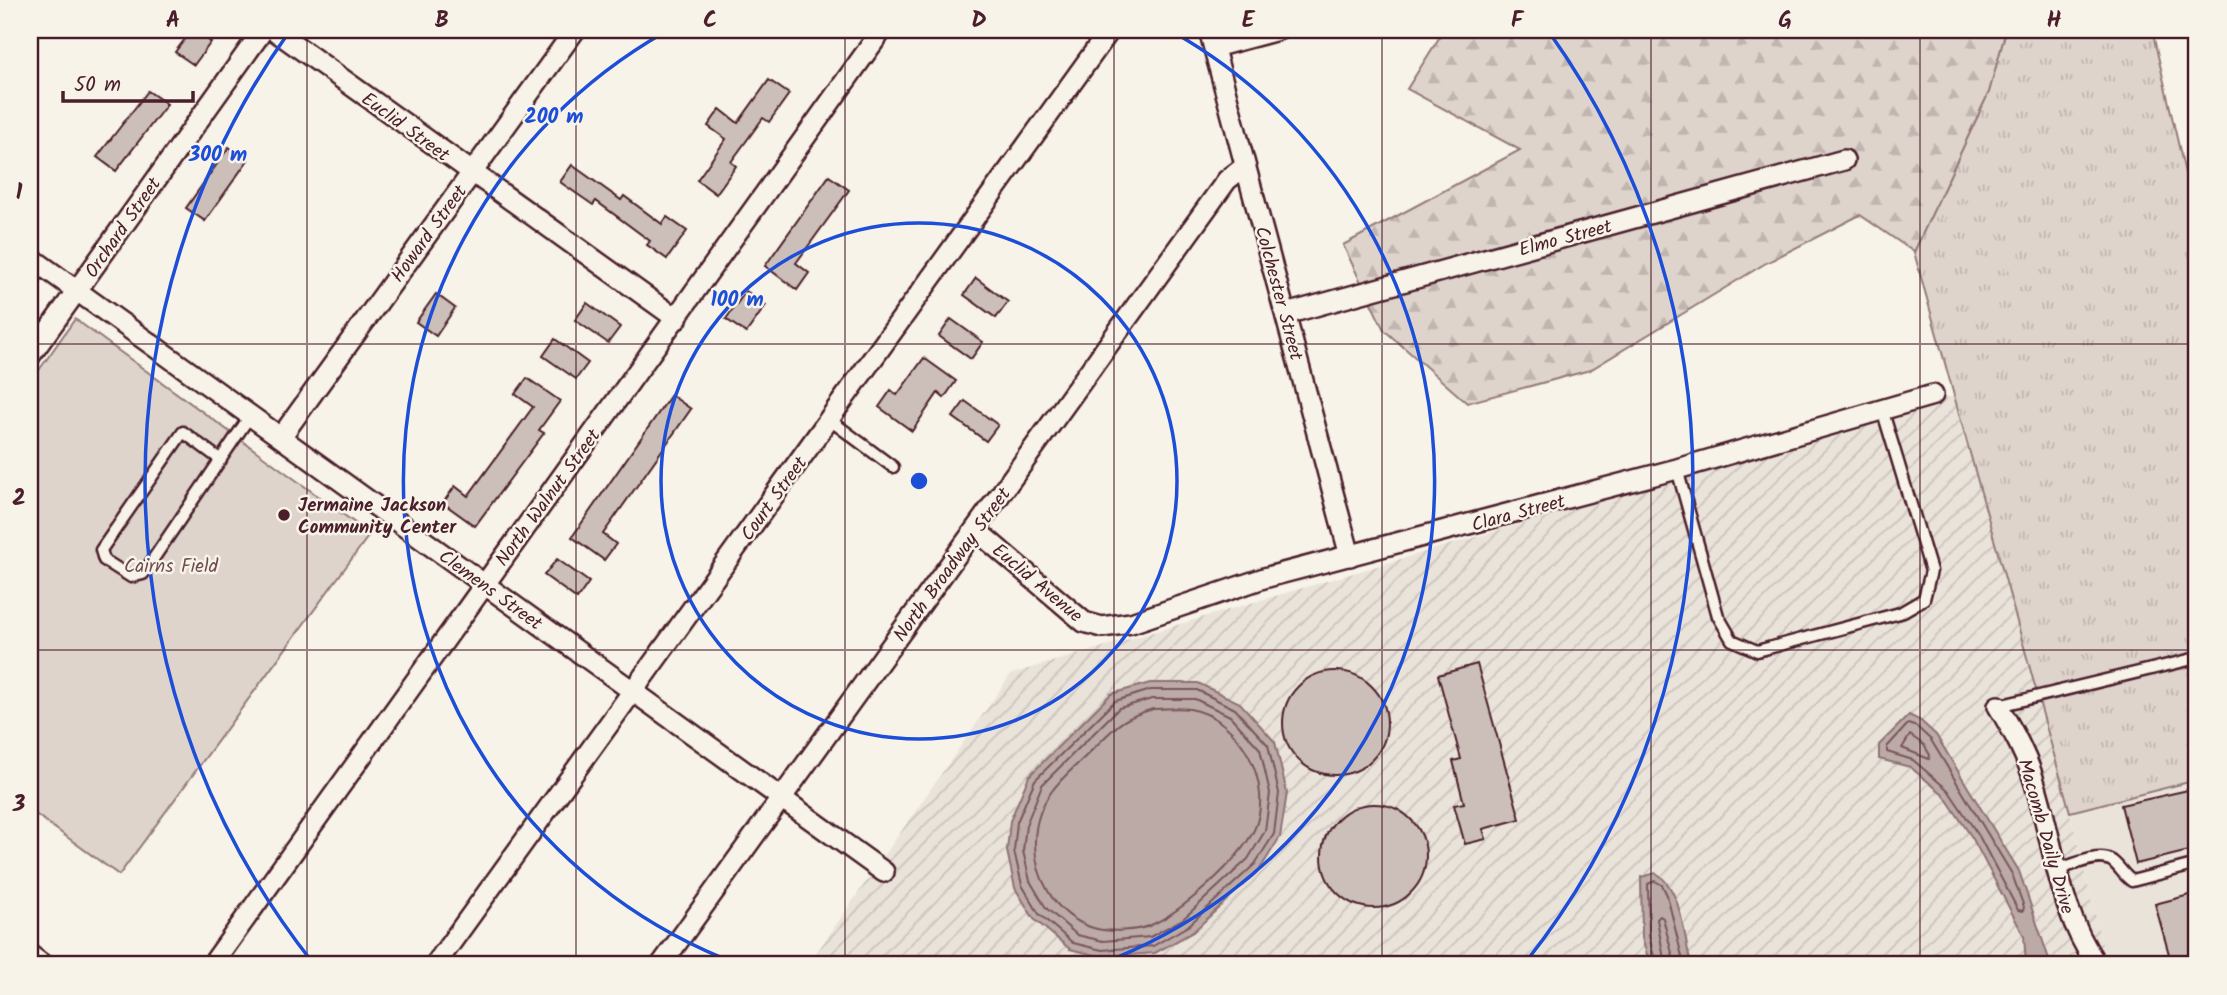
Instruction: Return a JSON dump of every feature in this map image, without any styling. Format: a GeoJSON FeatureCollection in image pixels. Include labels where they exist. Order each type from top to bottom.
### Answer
{"type":"FeatureCollection","features":[{"type":"Feature","properties":{"kind":"street","name":"Orchard Street"},"geometry":{"type":"LineString","coordinates":[[30,356],[263,30]]}},
{"type":"Feature","properties":{"kind":"street","name":"Euclid Street"},"geometry":{"type":"LineString","coordinates":[[274,30],[677,318]]}},
{"type":"Feature","properties":{"kind":"street","name":"Howard Street"},"geometry":{"type":"LineString","coordinates":[[281,437],[575,30]]}},
{"type":"Feature","properties":{"kind":"street","name":"North Walnut Street"},"geometry":{"type":"LineString","coordinates":[[212,965],[882,30]]}},
{"type":"Feature","properties":{"kind":"street","name":"Court Street"},"geometry":{"type":"LineString","coordinates":[[435,965],[1110,30]]}},
{"type":"Feature","properties":{"kind":"street"},"geometry":{"type":"LineString","coordinates":[[1211,38],[1278,30]]}},
{"type":"Feature","properties":{"kind":"street","name":"Colchester Street"},"geometry":{"type":"LineString","coordinates":[[1211,38],[1350,556]]}},
{"type":"Feature","properties":{"kind":"street","name":"Elmo Street"},"geometry":{"type":"LineString","coordinates":[[1286,314],[1843,160]]}},
{"type":"Feature","properties":{"kind":"street","name":"North Broadway Street"},"geometry":{"type":"LineString","coordinates":[[661,965],[780,796],[976,530],[1227,180],[1244,167]]}},
{"type":"Feature","properties":{"kind":"street","name":"Clemens Street"},"geometry":{"type":"LineString","coordinates":[[30,257],[884,872]]}},
{"type":"Feature","properties":{"kind":"street","name":"Clara Street"},"geometry":{"type":"LineString","coordinates":[[1102,627],[1131,623],[1264,578],[1677,469],[1933,395]]}},
{"type":"Feature","properties":{"kind":"street","name":"Euclid Avenue"},"geometry":{"type":"LineString","coordinates":[[976,530],[1084,622],[1102,627]]}},
{"type":"Feature","properties":{"kind":"street","name":"Macomb Daily Drive"},"geometry":{"type":"LineString","coordinates":[[1998,706],[2024,753],[2035,783],[2075,928],[2096,965]]}},
{"type":"Feature","properties":{"kind":"street"},"geometry":{"type":"LineString","coordinates":[[30,955],[43,965]]}},
{"type":"Feature","properties":{"kind":"lane"},"geometry":{"type":"LineString","coordinates":[[1677,469],[1717,616],[1732,640],[1757,651],[1900,613],[1924,599],[1931,572],[1882,408]]}},
{"type":"Feature","properties":{"kind":"lane"},"geometry":{"type":"LineString","coordinates":[[221,460],[183,432],[101,550],[104,560],[131,577],[142,574],[221,460],[250,416]]}},
{"type":"Feature","properties":{"kind":"lane"},"geometry":{"type":"LineString","coordinates":[[830,420],[893,467]]}},
{"type":"Feature","properties":{"kind":"lane"},"geometry":{"type":"LineString","coordinates":[[1998,706],[2197,658]]}},
{"type":"Feature","properties":{"kind":"lane"},"geometry":{"type":"LineString","coordinates":[[2057,870],[2102,857],[2112,861],[2123,875],[2132,881],[2197,864]]}},
{"type":"Feature","properties":{"kind":"shaded area"},"geometry":{"type":"Polygon","coordinates":[[[1953,396],[2070,812],[2107,965],[808,965],[1011,674],[1953,396]]]}},
{"type":"Feature","properties":{"kind":"shaded area"},"geometry":{"type":"Polygon","coordinates":[[[2197,780],[2197,965],[2107,965],[2070,812],[2197,780]]]}},
{"type":"Feature","properties":{"kind":"green space"},"geometry":{"type":"Polygon","coordinates":[[[1444,30],[2006,30],[1989,92],[1914,252],[1860,215],[1766,263],[1590,370],[1467,403],[1384,330],[1343,245],[1520,150],[1407,89],[1444,30]]]}},
{"type":"Feature","properties":{"kind":"green space"},"geometry":{"type":"Polygon","coordinates":[[[2006,30],[2152,30],[2197,225],[2197,780],[2070,812],[1914,252],[1989,92],[2006,30]]]}},
{"type":"Feature","properties":{"kind":"green space","name":"Cairns Field"},"geometry":{"type":"Polygon","coordinates":[[[75,319],[370,534],[119,875],[30,810],[30,383],[75,319]]]}},
{"type":"Feature","properties":{"kind":"water"},"geometry":{"type":"Polygon","coordinates":[[[1150,683],[1198,683],[1240,703],[1275,742],[1287,793],[1280,837],[1260,869],[1193,932],[1155,953],[1102,957],[1070,949],[1034,919],[1015,888],[1007,851],[1010,821],[1029,776],[1111,694],[1150,683]]]}},
{"type":"Feature","properties":{"kind":"water"},"geometry":{"type":"Polygon","coordinates":[[[1909,715],[1921,721],[1936,735],[2019,871],[2051,965],[2026,965],[2024,936],[1973,839],[1943,794],[1910,767],[1879,759],[1879,745],[1909,715]]]}},
{"type":"Feature","properties":{"kind":"water"},"geometry":{"type":"Polygon","coordinates":[[[1656,873],[1665,880],[1677,902],[1691,965],[1650,965],[1642,938],[1641,877],[1656,873]]]}},
{"type":"Feature","properties":{"kind":"building"},"geometry":{"type":"Polygon","coordinates":[[[192,30],[211,42],[194,65],[175,52],[192,30]]]}},
{"type":"Feature","properties":{"kind":"building"},"geometry":{"type":"Polygon","coordinates":[[[769,80],[789,94],[769,122],[763,118],[731,162],[736,166],[716,194],[697,180],[726,139],[708,126],[720,109],[738,123],[769,80]]]}},
{"type":"Feature","properties":{"kind":"building"},"geometry":{"type":"Polygon","coordinates":[[[148,91],[167,104],[116,171],[97,157],[148,91]]]}},
{"type":"Feature","properties":{"kind":"building"},"geometry":{"type":"Polygon","coordinates":[[[229,147],[248,160],[205,221],[186,208],[229,147]]]}},
{"type":"Feature","properties":{"kind":"building"},"geometry":{"type":"Polygon","coordinates":[[[572,165],[621,200],[624,196],[662,224],[667,217],[687,231],[667,259],[647,245],[650,241],[596,201],[593,205],[560,182],[572,165]]]}},
{"type":"Feature","properties":{"kind":"building"},"geometry":{"type":"Polygon","coordinates":[[[829,176],[849,190],[796,263],[809,273],[797,290],[765,266],[829,176]]]}},
{"type":"Feature","properties":{"kind":"building"},"geometry":{"type":"Polygon","coordinates":[[[976,278],[1008,302],[996,318],[964,295],[976,278]]]}},
{"type":"Feature","properties":{"kind":"building"},"geometry":{"type":"Polygon","coordinates":[[[746,291],[766,305],[746,333],[726,319],[746,291]]]}},
{"type":"Feature","properties":{"kind":"building"},"geometry":{"type":"Polygon","coordinates":[[[436,294],[455,308],[436,336],[416,322],[436,294]]]}},
{"type":"Feature","properties":{"kind":"building"},"geometry":{"type":"Polygon","coordinates":[[[587,303],[620,327],[608,343],[575,320],[587,303]]]}},
{"type":"Feature","properties":{"kind":"building"},"geometry":{"type":"Polygon","coordinates":[[[951,319],[983,342],[971,359],[939,336],[951,319]]]}},
{"type":"Feature","properties":{"kind":"building"},"geometry":{"type":"Polygon","coordinates":[[[555,339],[588,363],[576,379],[543,356],[555,339]]]}},
{"type":"Feature","properties":{"kind":"building"},"geometry":{"type":"Polygon","coordinates":[[[924,358],[956,381],[944,398],[938,393],[912,431],[879,407],[891,390],[897,395],[924,358]]]}},
{"type":"Feature","properties":{"kind":"building"},"geometry":{"type":"Polygon","coordinates":[[[527,378],[560,401],[539,430],[544,433],[475,526],[443,503],[455,486],[468,496],[533,407],[515,394],[527,378]]]}},
{"type":"Feature","properties":{"kind":"building"},"geometry":{"type":"Polygon","coordinates":[[[671,395],[691,409],[603,534],[616,544],[604,560],[572,537],[671,395]]]}},
{"type":"Feature","properties":{"kind":"building"},"geometry":{"type":"Polygon","coordinates":[[[965,401],[998,425],[986,441],[953,417],[965,401]]]}},
{"type":"Feature","properties":{"kind":"building"},"geometry":{"type":"Polygon","coordinates":[[[557,559],[589,582],[577,599],[544,575],[557,559]]]}},
{"type":"Feature","properties":{"kind":"building"},"geometry":{"type":"Polygon","coordinates":[[[1477,664],[1520,819],[1483,829],[1486,839],[1465,844],[1454,805],[1464,803],[1453,761],[1461,759],[1438,675],[1477,664]]]}},
{"type":"Feature","properties":{"kind":"building"},"geometry":{"type":"Polygon","coordinates":[[[1335,671],[1355,675],[1372,686],[1383,703],[1387,723],[1383,743],[1372,760],[1355,771],[1335,775],[1315,771],[1298,760],[1287,743],[1283,723],[1287,703],[1298,686],[1315,675],[1335,671]]]}},
{"type":"Feature","properties":{"kind":"building"},"geometry":{"type":"Polygon","coordinates":[[[2197,788],[2197,849],[2136,864],[2121,805],[2197,788]]]}},
{"type":"Feature","properties":{"kind":"building"},"geometry":{"type":"Polygon","coordinates":[[[1374,804],[1394,808],[1411,819],[1422,836],[1426,856],[1422,876],[1411,893],[1394,904],[1374,908],[1354,904],[1337,893],[1326,876],[1322,856],[1326,836],[1337,819],[1354,808],[1374,804]]]}},
{"type":"Feature","properties":{"kind":"building"},"geometry":{"type":"Polygon","coordinates":[[[2197,893],[2197,965],[2172,965],[2155,904],[2197,893]]]}},
{"type":"Feature","properties":{"kind":"place","name":"Jermaine Jackson Community Center"},"geometry":{"type":"Point","coordinates":[284,515]}}]}
